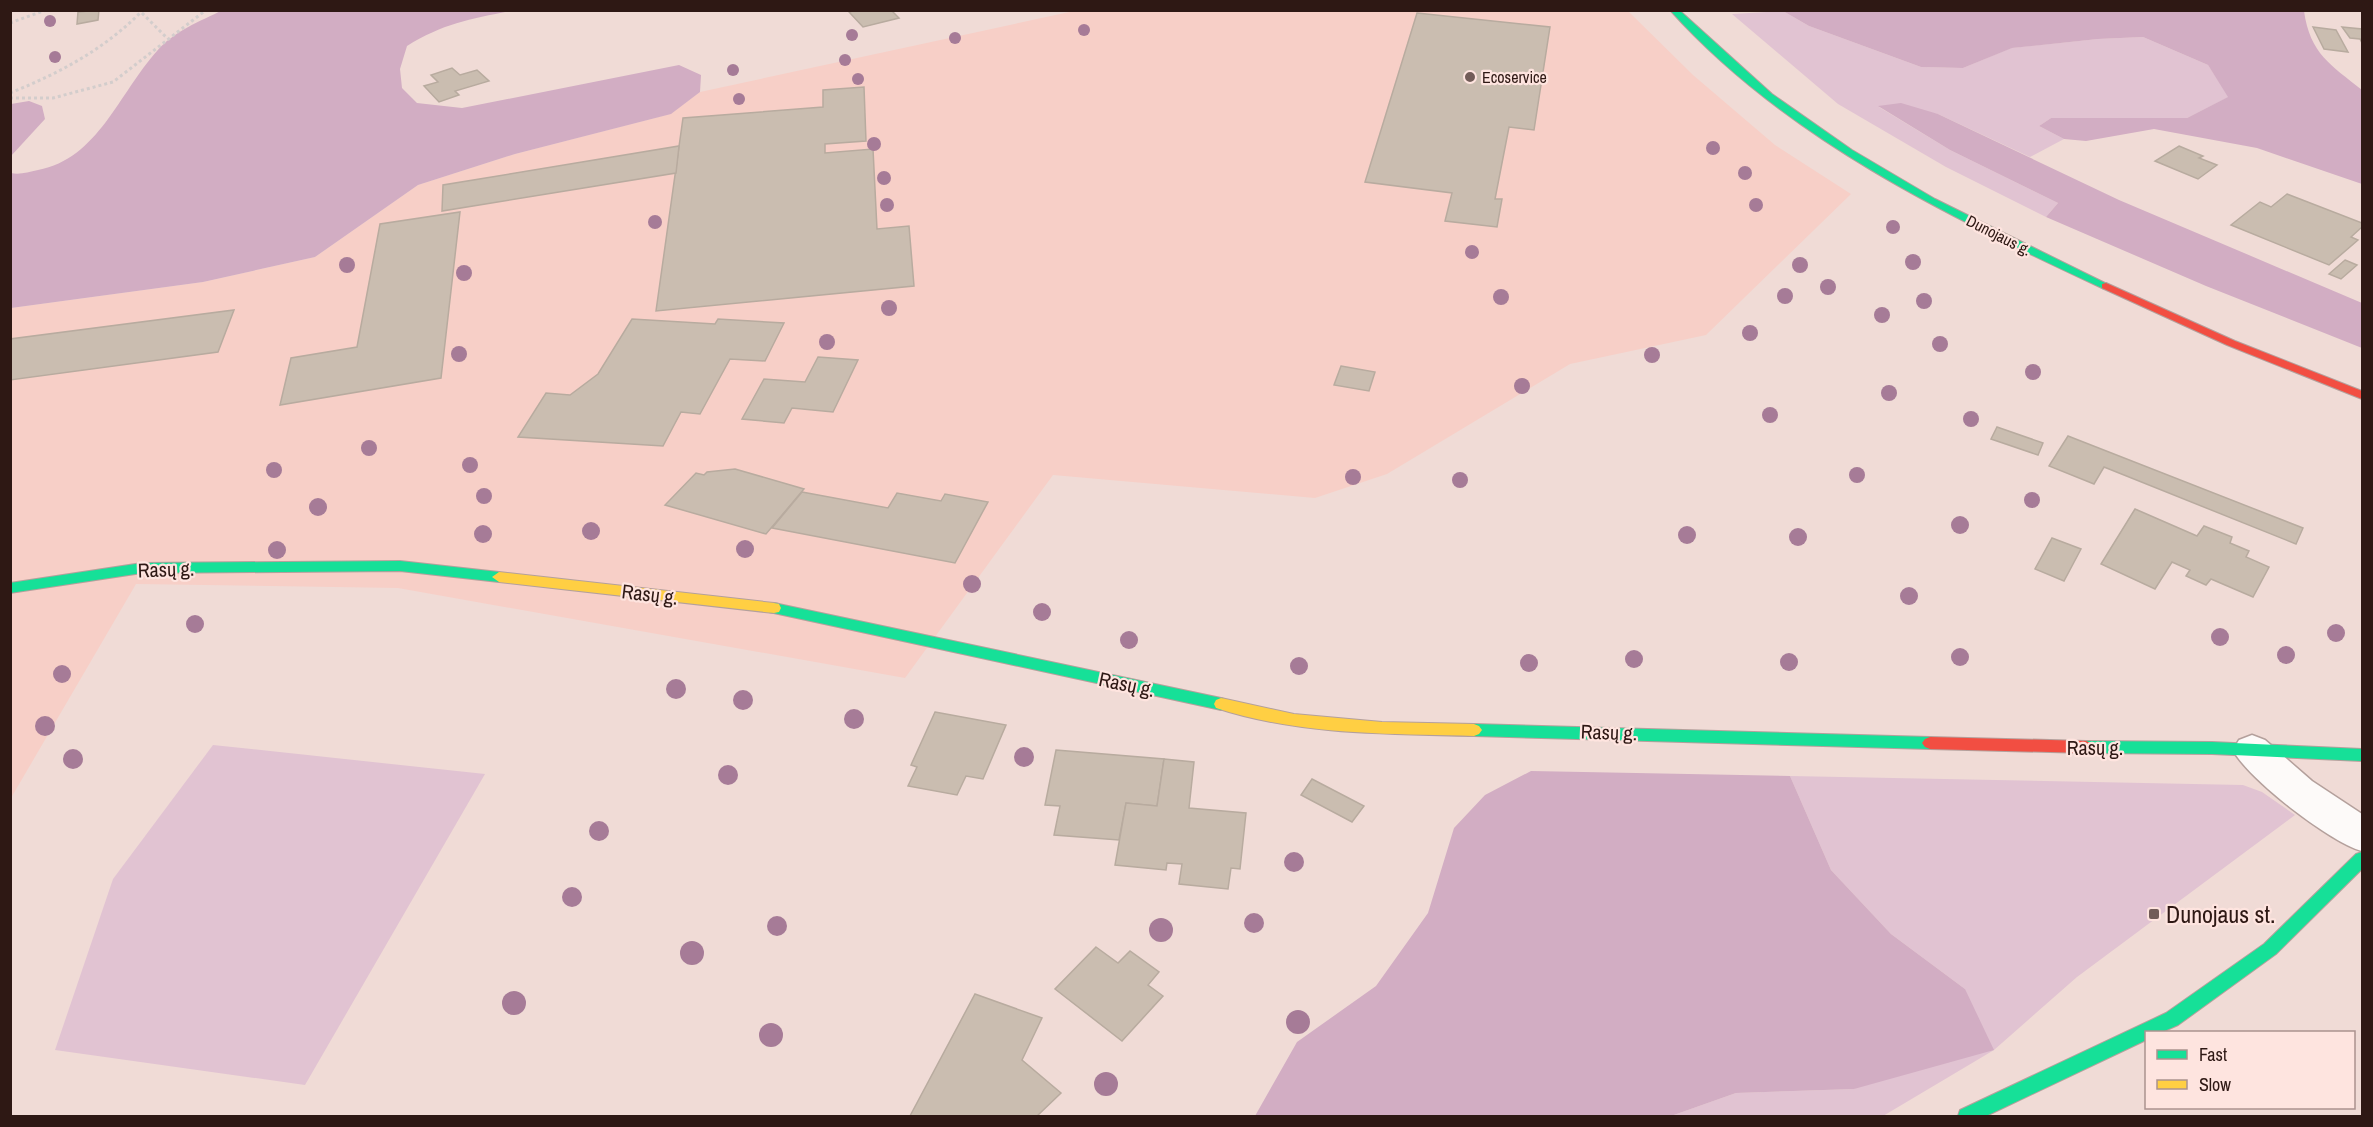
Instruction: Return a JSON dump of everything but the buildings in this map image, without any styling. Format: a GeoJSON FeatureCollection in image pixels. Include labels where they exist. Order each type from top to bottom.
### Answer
{"type":"FeatureCollection","features":[{"type":"Feature","properties":{"kind":"street","name":"Dunojaus g."},"geometry":{"type":"LineString","coordinates":[[1674,10],[1737,69],[1786,109],[1837,145],[1932,201],[2065,268],[2176,319],[2362,395]]}},
{"type":"Feature","properties":{"kind":"street","name":"Rasų g."},"geometry":{"type":"LineString","coordinates":[[10,588],[142,568],[400,566],[781,609],[1294,720],[1382,728],[1699,735],[2062,747],[2252,750],[2362,755]]}},
{"type":"Feature","properties":{"kind":"street"},"geometry":{"type":"LineString","coordinates":[[2252,750],[2299,792],[2362,835]]}},
{"type":"Feature","properties":{"kind":"street"},"geometry":{"type":"LineString","coordinates":[[2147,1031],[2172,1019],[2270,949],[2362,859]]}},
{"type":"Feature","properties":{"kind":"street"},"geometry":{"type":"LineString","coordinates":[[1967,1116],[2145,1032]]}},
{"type":"Feature","properties":{"kind":"path"},"geometry":{"type":"LineString","coordinates":[[10,23],[46,10]]}},
{"type":"Feature","properties":{"kind":"path"},"geometry":{"type":"LineString","coordinates":[[10,98],[53,98],[113,82],[206,10]]}},
{"type":"Feature","properties":{"kind":"path"},"geometry":{"type":"LineString","coordinates":[[10,93],[82,60],[110,42],[143,12],[167,38]]}},
{"type":"Feature","properties":{"kind":"shaded area"},"geometry":{"type":"Polygon","coordinates":[[[223,10],[510,11],[444,27],[407,46],[400,69],[402,88],[417,103],[462,108],[679,65],[701,75],[700,92],[671,114],[515,154],[418,185],[315,257],[203,282],[11,308],[11,173],[38,170],[59,163],[77,153],[106,122],[143,68],[163,44],[187,28],[223,10]]]}},
{"type":"Feature","properties":{"kind":"shaded area"},"geometry":{"type":"Polygon","coordinates":[[[1074,11],[1628,11],[1693,75],[1775,145],[1851,194],[1706,335],[1570,364],[1387,474],[1315,498],[1053,475],[905,678],[398,588],[136,584],[11,798],[11,308],[203,282],[315,257],[418,185],[515,154],[670,114],[700,92],[1074,11]]]}},
{"type":"Feature","properties":{"kind":"shaded area"},"geometry":{"type":"Polygon","coordinates":[[[1783,11],[1809,26],[1921,67],[1963,68],[2011,48],[2143,37],[2208,65],[2229,97],[2187,118],[2051,118],[2039,126],[2064,139],[2030,157],[1938,114],[1879,107],[1950,150],[2058,203],[2046,217],[1946,167],[1838,104],[1732,14],[1783,11]]]}},
{"type":"Feature","properties":{"kind":"shaded area"},"geometry":{"type":"Polygon","coordinates":[[[1783,11],[2304,11],[2311,38],[2317,48],[2332,65],[2362,90],[2362,184],[2257,148],[2154,129],[2086,141],[2064,139],[2039,126],[2051,118],[2187,118],[2228,97],[2208,65],[2143,37],[2012,48],[1963,68],[1921,67],[1809,26],[1783,11]]]}},
{"type":"Feature","properties":{"kind":"shaded area"},"geometry":{"type":"Polygon","coordinates":[[[29,101],[42,106],[45,119],[11,156],[11,104],[29,101]]]}},
{"type":"Feature","properties":{"kind":"shaded area"},"geometry":{"type":"Polygon","coordinates":[[[1901,103],[1938,114],[2119,200],[2362,303],[2362,348],[2206,286],[2046,217],[2058,203],[1950,150],[1878,106],[1901,103]]]}},
{"type":"Feature","properties":{"kind":"shaded area"},"geometry":{"type":"Polygon","coordinates":[[[213,745],[485,774],[305,1085],[55,1050],[113,879],[213,745]]]}},
{"type":"Feature","properties":{"kind":"shaded area"},"geometry":{"type":"Polygon","coordinates":[[[1531,771],[1790,776],[1831,870],[1891,934],[1965,989],[1994,1050],[1854,1089],[1736,1093],[1671,1116],[1255,1116],[1297,1042],[1376,986],[1428,913],[1454,828],[1485,795],[1531,771]]]}},
{"type":"Feature","properties":{"kind":"shaded area"},"geometry":{"type":"Polygon","coordinates":[[[1790,776],[2243,785],[2262,792],[2295,815],[2077,977],[1994,1050],[1883,1116],[1671,1116],[1736,1093],[1854,1089],[1965,989],[1891,934],[1831,870],[1790,776]]]}},
{"type":"Feature","properties":{"kind":"traffic: fast"},"geometry":{"type":"LineString","coordinates":[[1674,10],[1756,86],[1848,152],[1932,201],[2106,286]]}},
{"type":"Feature","properties":{"kind":"traffic: fast"},"geometry":{"type":"LineString","coordinates":[[10,588],[142,568],[400,566],[499,577]]}},
{"type":"Feature","properties":{"kind":"traffic: fast"},"geometry":{"type":"LineString","coordinates":[[774,608],[1221,704]]}},
{"type":"Feature","properties":{"kind":"traffic: fast"},"geometry":{"type":"LineString","coordinates":[[1474,730],[1930,743]]}},
{"type":"Feature","properties":{"kind":"traffic: fast"},"geometry":{"type":"LineString","coordinates":[[2086,747],[2212,748],[2362,755]]}},
{"type":"Feature","properties":{"kind":"traffic: fast"},"geometry":{"type":"LineString","coordinates":[[2147,1031],[2172,1019],[2270,949],[2362,859]]}},
{"type":"Feature","properties":{"kind":"traffic: fast"},"geometry":{"type":"LineString","coordinates":[[1967,1116],[2145,1032]]}},
{"type":"Feature","properties":{"kind":"traffic: slow"},"geometry":{"type":"LineString","coordinates":[[499,577],[774,608]]}},
{"type":"Feature","properties":{"kind":"traffic: slow"},"geometry":{"type":"LineString","coordinates":[[1221,704],[1294,720],[1382,728],[1474,730]]}},
{"type":"Feature","properties":{"kind":"traffic: jam"},"geometry":{"type":"LineString","coordinates":[[2106,286],[2231,343],[2362,395]]}},
{"type":"Feature","properties":{"kind":"traffic: jam"},"geometry":{"type":"LineString","coordinates":[[1930,743],[2086,747]]}},
{"type":"Feature","properties":{"kind":"place","name":"Ecoservice"},"geometry":{"type":"Point","coordinates":[1470,77]}},
{"type":"Feature","properties":{"kind":"place","name":"Dunojaus st."},"geometry":{"type":"Point","coordinates":[2154,914]}}]}
